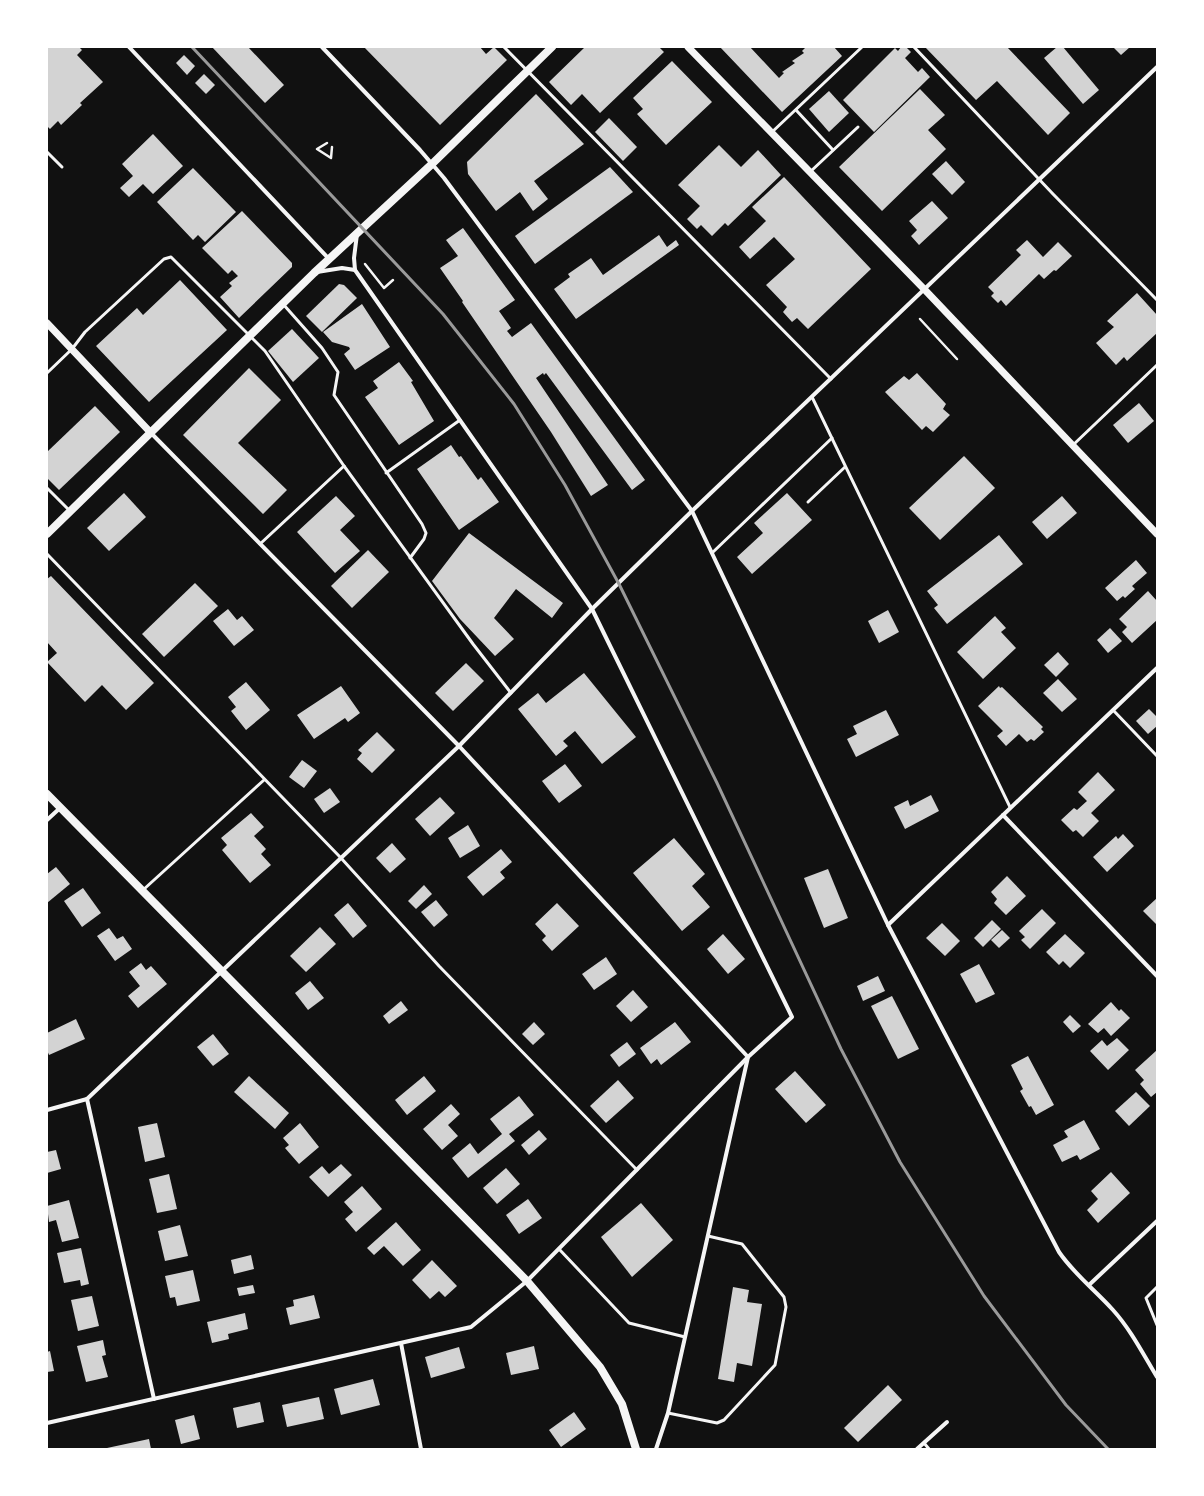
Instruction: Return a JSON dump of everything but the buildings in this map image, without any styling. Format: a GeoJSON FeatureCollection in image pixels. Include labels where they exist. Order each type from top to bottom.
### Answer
{"type":"FeatureCollection","features":[{"type":"Feature","properties":{"kind":"main road"},"geometry":{"type":"LineString","coordinates":[[47,534],[314,273],[432,164],[552,47]]}},
{"type":"Feature","properties":{"kind":"main road"},"geometry":{"type":"LineString","coordinates":[[47,794],[527,1281],[600,1367],[622,1404],[636,1449]]}},
{"type":"Feature","properties":{"kind":"street"},"geometry":{"type":"LineString","coordinates":[[129,47],[329,259]]}},
{"type":"Feature","properties":{"kind":"street"},"geometry":{"type":"LineString","coordinates":[[322,47],[432,164],[692,511],[888,925],[1059,1252],[1070,1268],[1089,1285],[1124,1323],[1157,1377]]}},
{"type":"Feature","properties":{"kind":"street"},"geometry":{"type":"LineString","coordinates":[[688,47],[1074,444],[1157,534]]}},
{"type":"Feature","properties":{"kind":"street"},"geometry":{"type":"LineString","coordinates":[[47,1110],[87,1100],[459,746],[592,609],[692,511],[832,379],[1157,67]]}},
{"type":"Feature","properties":{"kind":"street"},"geometry":{"type":"LineString","coordinates":[[47,1423],[471,1327],[527,1281],[748,1057],[792,1017],[592,609],[356,270],[354,258],[358,233]]}},
{"type":"Feature","properties":{"kind":"street"},"geometry":{"type":"LineString","coordinates":[[314,273],[342,268],[356,270]]}},
{"type":"Feature","properties":{"kind":"street"},"geometry":{"type":"LineString","coordinates":[[47,323],[151,433],[459,746],[748,1057]]}},
{"type":"Feature","properties":{"kind":"street"},"geometry":{"type":"LineString","coordinates":[[888,925],[1157,668]]}},
{"type":"Feature","properties":{"kind":"street"},"geometry":{"type":"LineString","coordinates":[[47,820],[60,808]]}},
{"type":"Feature","properties":{"kind":"street"},"geometry":{"type":"LineString","coordinates":[[1003,815],[1157,976]]}},
{"type":"Feature","properties":{"kind":"street"},"geometry":{"type":"LineString","coordinates":[[656,1449],[668,1413],[748,1057]]}},
{"type":"Feature","properties":{"kind":"street"},"geometry":{"type":"LineString","coordinates":[[87,1100],[154,1399]]}},
{"type":"Feature","properties":{"kind":"street"},"geometry":{"type":"LineString","coordinates":[[1089,1285],[1157,1221]]}},
{"type":"Feature","properties":{"kind":"street"},"geometry":{"type":"LineString","coordinates":[[401,1343],[421,1449]]}},
{"type":"Feature","properties":{"kind":"street"},"geometry":{"type":"LineString","coordinates":[[918,1449],[947,1422]]}},
{"type":"Feature","properties":{"kind":"lane"},"geometry":{"type":"LineString","coordinates":[[504,47],[832,379]]}},
{"type":"Feature","properties":{"kind":"lane"},"geometry":{"type":"LineString","coordinates":[[771,133],[862,47]]}},
{"type":"Feature","properties":{"kind":"lane"},"geometry":{"type":"LineString","coordinates":[[914,47],[1040,180],[1157,300]]}},
{"type":"Feature","properties":{"kind":"lane"},"geometry":{"type":"LineString","coordinates":[[796,110],[833,150]]}},
{"type":"Feature","properties":{"kind":"lane"},"geometry":{"type":"LineString","coordinates":[[810,172],[858,127]]}},
{"type":"Feature","properties":{"kind":"lane"},"geometry":{"type":"LineString","coordinates":[[47,152],[62,168]]}},
{"type":"Feature","properties":{"kind":"lane"},"geometry":{"type":"LineString","coordinates":[[47,373],[72,349],[90,327],[164,259],[171,257],[265,351],[344,466],[511,694]]}},
{"type":"Feature","properties":{"kind":"lane"},"geometry":{"type":"LineString","coordinates":[[283,304],[322,348],[338,372],[334,395],[422,524],[426,533],[410,558]]}},
{"type":"Feature","properties":{"kind":"lane"},"geometry":{"type":"LineString","coordinates":[[1074,444],[1157,365]]}},
{"type":"Feature","properties":{"kind":"lane"},"geometry":{"type":"LineString","coordinates":[[812,397],[1010,807]]}},
{"type":"Feature","properties":{"kind":"lane"},"geometry":{"type":"LineString","coordinates":[[386,473],[460,420]]}},
{"type":"Feature","properties":{"kind":"lane"},"geometry":{"type":"LineString","coordinates":[[712,553],[832,438]]}},
{"type":"Feature","properties":{"kind":"lane"},"geometry":{"type":"LineString","coordinates":[[260,544],[344,466]]}},
{"type":"Feature","properties":{"kind":"lane"},"geometry":{"type":"LineString","coordinates":[[808,502],[846,467]]}},
{"type":"Feature","properties":{"kind":"lane"},"geometry":{"type":"LineString","coordinates":[[47,488],[70,511]]}},
{"type":"Feature","properties":{"kind":"lane"},"geometry":{"type":"LineString","coordinates":[[47,554],[341,858],[439,966],[637,1170]]}},
{"type":"Feature","properties":{"kind":"lane"},"geometry":{"type":"LineString","coordinates":[[1113,710],[1157,756]]}},
{"type":"Feature","properties":{"kind":"lane"},"geometry":{"type":"LineString","coordinates":[[143,890],[264,780]]}},
{"type":"Feature","properties":{"kind":"lane"},"geometry":{"type":"LineString","coordinates":[[668,1413],[717,1422],[724,1420],[775,1365],[786,1307],[784,1298],[742,1244],[708,1236]]}},
{"type":"Feature","properties":{"kind":"lane"},"geometry":{"type":"LineString","coordinates":[[559,1249],[629,1323],[685,1337]]}},
{"type":"Feature","properties":{"kind":"lane"},"geometry":{"type":"LineString","coordinates":[[1157,1287],[1146,1298],[1157,1325]]}},
{"type":"Feature","properties":{"kind":"lane"},"geometry":{"type":"LineString","coordinates":[[924,1443],[930,1449]]}},
{"type":"Feature","properties":{"kind":"path"},"geometry":{"type":"LineString","coordinates":[[327,143],[317,149],[330,158],[332,147]]}},
{"type":"Feature","properties":{"kind":"path"},"geometry":{"type":"LineString","coordinates":[[363,260],[384,288],[393,280]]}},
{"type":"Feature","properties":{"kind":"path"},"geometry":{"type":"LineString","coordinates":[[920,319],[957,360]]}},
{"type":"Feature","properties":{"kind":"railway"},"geometry":{"type":"LineString","coordinates":[[192,47],[443,314],[514,404],[565,485],[619,584],[717,783],[841,1049],[900,1162],[984,1296],[1066,1405],[1108,1449]]}}]}
